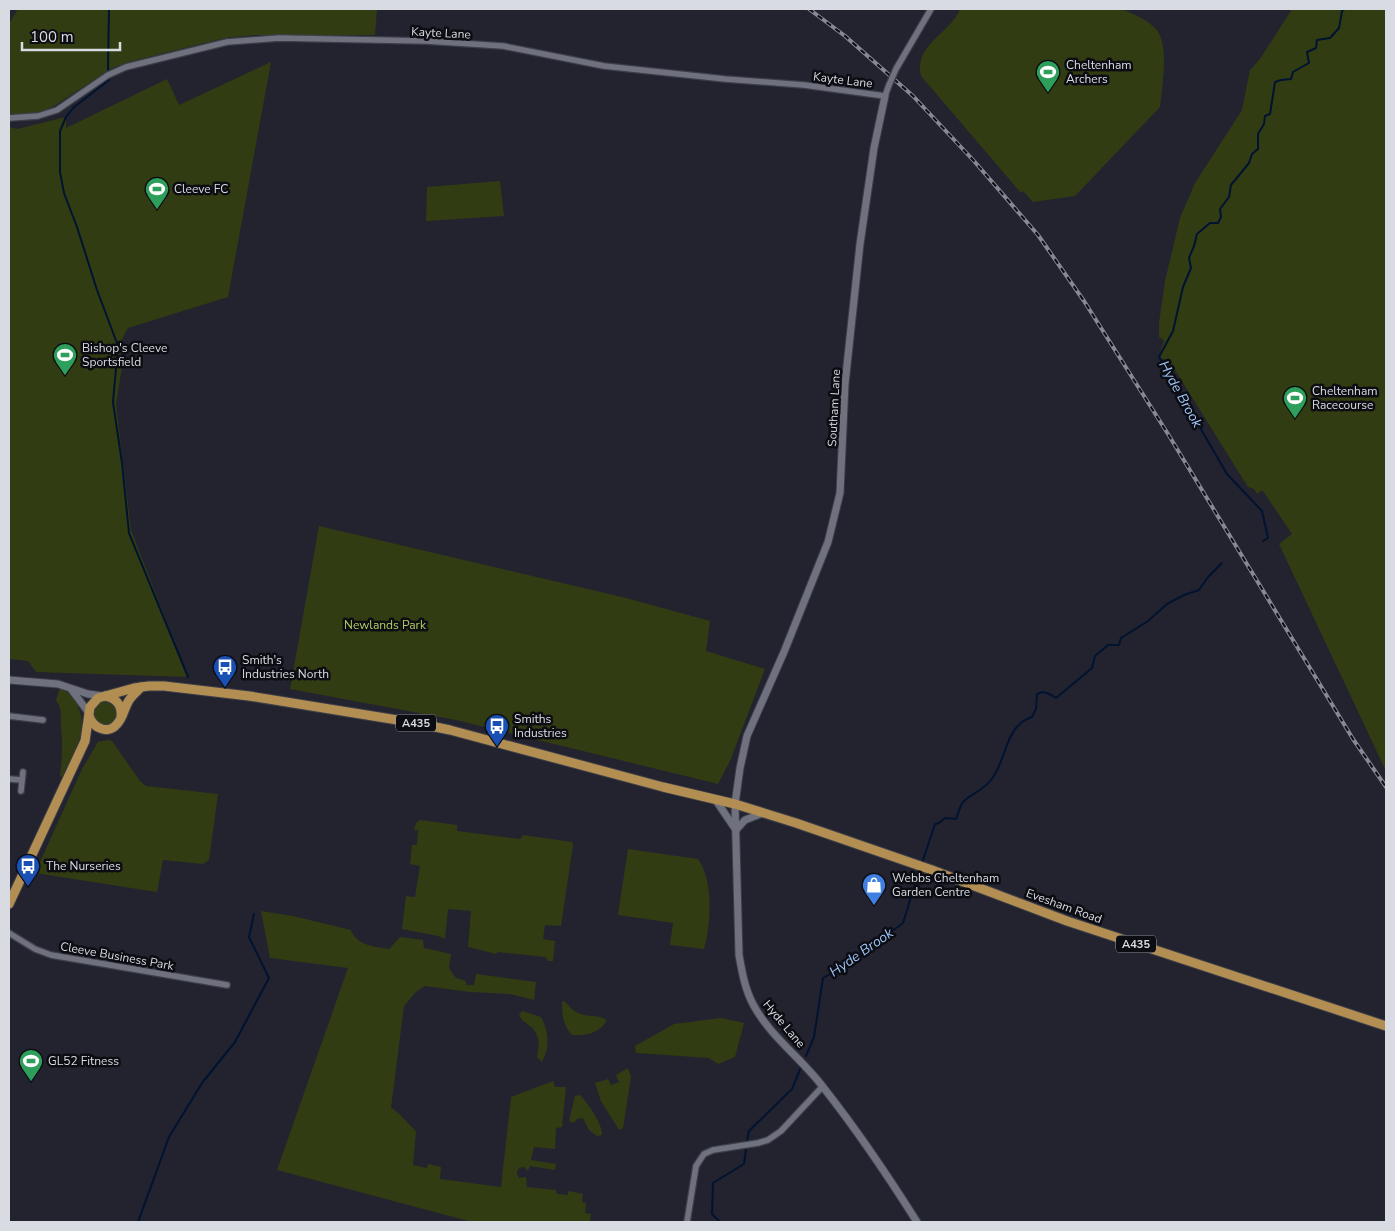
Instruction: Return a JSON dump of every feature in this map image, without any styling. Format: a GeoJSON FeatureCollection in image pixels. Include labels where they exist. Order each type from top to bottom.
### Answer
{"type":"FeatureCollection","features":[{"type":"Feature","properties":{"kind":"main road","name":"A435"},"geometry":{"type":"LineString","coordinates":[[104,696],[142,687],[164,686],[248,696],[416,723],[450,730],[663,787],[735,804]]}},
{"type":"Feature","properties":{"kind":"main road"},"geometry":{"type":"LineString","coordinates":[[85,742],[105,729],[114,727],[128,701],[142,687]]}},
{"type":"Feature","properties":{"kind":"main road"},"geometry":{"type":"LineString","coordinates":[[9,904],[12,891],[85,742],[92,702],[104,696],[116,700],[121,710],[121,716]]}},
{"type":"Feature","properties":{"kind":"main road"},"geometry":{"type":"LineString","coordinates":[[89,714],[94,725],[105,729]]}},
{"type":"Feature","properties":{"kind":"main road","name":"Evesham Road"},"geometry":{"type":"LineString","coordinates":[[735,804],[852,841],[1067,921],[1386,1026]]}},
{"type":"Feature","properties":{"kind":"street","name":"Southam Lane"},"geometry":{"type":"LineString","coordinates":[[735,804],[747,736],[784,652],[828,542],[840,493],[845,384],[860,244],[874,148],[889,85],[896,69],[931,9]]}},
{"type":"Feature","properties":{"kind":"street","name":"Kayte Lane"},"geometry":{"type":"LineString","coordinates":[[9,118],[38,116],[57,110],[108,75],[126,67],[226,42],[280,38],[426,41],[503,46],[604,66],[804,85],[885,96]]}},
{"type":"Feature","properties":{"kind":"street"},"geometry":{"type":"LineString","coordinates":[[9,680],[58,684],[104,696]]}},
{"type":"Feature","properties":{"kind":"street"},"geometry":{"type":"LineString","coordinates":[[70,688],[89,714]]}},
{"type":"Feature","properties":{"kind":"street"},"geometry":{"type":"LineString","coordinates":[[9,716],[43,720]]}},
{"type":"Feature","properties":{"kind":"street"},"geometry":{"type":"LineString","coordinates":[[21,791],[23,772]]}},
{"type":"Feature","properties":{"kind":"street"},"geometry":{"type":"LineString","coordinates":[[9,779],[22,780]]}},
{"type":"Feature","properties":{"kind":"street"},"geometry":{"type":"LineString","coordinates":[[715,799],[736,830],[745,820],[763,813]]}},
{"type":"Feature","properties":{"kind":"street","name":"Hyde Lane"},"geometry":{"type":"LineString","coordinates":[[735,804],[739,954],[747,992],[763,1019],[823,1086],[917,1222]]}},
{"type":"Feature","properties":{"kind":"street","name":"Cleeve Business Park"},"geometry":{"type":"LineString","coordinates":[[9,933],[35,949],[51,955],[227,985]]}},
{"type":"Feature","properties":{"kind":"street"},"geometry":{"type":"LineString","coordinates":[[687,1222],[696,1166],[704,1154],[713,1150],[768,1140],[781,1131],[823,1086]]}},
{"type":"Feature","properties":{"kind":"green space"},"geometry":{"type":"Polygon","coordinates":[[[18,9],[377,9],[375,35],[254,35],[225,38],[132,61],[112,68],[48,109],[32,114],[9,115],[9,24],[18,9]]]}},
{"type":"Feature","properties":{"kind":"green space","name":"Cheltenham Archers"},"geometry":{"type":"Polygon","coordinates":[[[960,9],[1121,9],[1134,14],[1155,28],[1160,35],[1164,65],[1160,107],[1075,196],[1033,202],[1023,191],[1021,193],[921,76],[920,65],[922,56],[949,25],[960,9]]]}},
{"type":"Feature","properties":{"kind":"green space","name":"Cheltenham Racecourse"},"geometry":{"type":"Polygon","coordinates":[[[1292,9],[1386,9],[1386,771],[1279,544],[1292,534],[1263,491],[1257,494],[1254,489],[1248,487],[1170,362],[1159,357],[1164,340],[1159,337],[1159,323],[1165,281],[1180,218],[1195,183],[1242,110],[1250,70],[1260,59],[1292,9]]]}},
{"type":"Feature","properties":{"kind":"green space","name":"Bishop's Cleeve Sportsfield"},"geometry":{"type":"Polygon","coordinates":[[[271,62],[228,297],[128,328],[122,339],[125,348],[116,404],[131,530],[188,677],[36,672],[28,661],[9,659],[9,127],[17,129],[66,117],[66,128],[167,79],[179,105],[271,62]]]}},
{"type":"Feature","properties":{"kind":"green space"},"geometry":{"type":"Polygon","coordinates":[[[500,181],[504,216],[426,221],[427,187],[500,181]]]}},
{"type":"Feature","properties":{"kind":"green space","name":"Newlands Park"},"geometry":{"type":"Polygon","coordinates":[[[319,526],[626,598],[710,621],[706,651],[765,669],[730,761],[718,784],[456,720],[290,689],[319,526]]]}},
{"type":"Feature","properties":{"kind":"green space"},"geometry":{"type":"Polygon","coordinates":[[[60,688],[70,694],[77,704],[82,723],[79,741],[62,777],[60,776],[62,757],[61,713],[56,700],[60,688]]]}},
{"type":"Feature","properties":{"kind":"green space"},"geometry":{"type":"Polygon","coordinates":[[[105,701],[110,702],[116,708],[116,718],[110,724],[105,725],[100,724],[94,718],[93,713],[94,708],[100,702],[105,701]]]}},
{"type":"Feature","properties":{"kind":"green space"},"geometry":{"type":"Polygon","coordinates":[[[112,741],[140,781],[146,786],[218,794],[209,860],[203,864],[163,860],[157,892],[35,873],[82,769],[98,742],[112,741]]]}},
{"type":"Feature","properties":{"kind":"green space"},"geometry":{"type":"Polygon","coordinates":[[[420,820],[457,825],[457,831],[520,839],[523,835],[572,842],[561,926],[545,925],[543,939],[555,941],[553,961],[548,961],[545,957],[498,952],[496,954],[468,947],[471,911],[448,909],[445,939],[402,929],[406,896],[415,897],[420,866],[410,864],[412,845],[417,845],[418,830],[414,830],[416,823],[420,820]]]}},
{"type":"Feature","properties":{"kind":"green space"},"geometry":{"type":"Polygon","coordinates":[[[628,849],[698,859],[707,879],[710,903],[704,949],[670,945],[673,923],[618,915],[628,849]]]}},
{"type":"Feature","properties":{"kind":"green space"},"geometry":{"type":"Polygon","coordinates":[[[261,911],[293,916],[351,930],[353,935],[362,942],[389,949],[400,937],[423,940],[424,948],[451,954],[449,968],[456,978],[466,981],[466,985],[474,985],[476,974],[536,982],[534,1000],[510,994],[470,992],[425,986],[416,992],[404,1006],[391,1108],[416,1131],[413,1165],[427,1168],[428,1164],[441,1167],[440,1179],[501,1187],[511,1097],[553,1081],[555,1087],[566,1087],[562,1127],[556,1128],[555,1149],[534,1147],[531,1160],[556,1164],[555,1170],[530,1166],[528,1171],[524,1167],[520,1168],[517,1174],[519,1178],[526,1177],[527,1187],[556,1190],[557,1194],[568,1195],[568,1191],[583,1194],[582,1202],[586,1203],[585,1213],[591,1214],[590,1222],[472,1222],[277,1170],[348,968],[270,958],[261,911]]]}},
{"type":"Feature","properties":{"kind":"green space"},"geometry":{"type":"Polygon","coordinates":[[[564,1001],[580,1014],[607,1020],[597,1031],[582,1035],[572,1035],[567,1028],[562,1012],[562,1002],[564,1001]]]}},
{"type":"Feature","properties":{"kind":"green space"},"geometry":{"type":"Polygon","coordinates":[[[522,1011],[541,1017],[544,1023],[547,1045],[542,1062],[537,1057],[538,1037],[534,1029],[520,1017],[519,1015],[522,1011]]]}},
{"type":"Feature","properties":{"kind":"green space"},"geometry":{"type":"Polygon","coordinates":[[[721,1018],[744,1023],[735,1057],[718,1064],[709,1058],[636,1053],[635,1046],[674,1024],[721,1018]]]}},
{"type":"Feature","properties":{"kind":"green space"},"geometry":{"type":"Polygon","coordinates":[[[628,1068],[631,1077],[623,1128],[619,1130],[601,1101],[595,1083],[608,1079],[611,1085],[619,1082],[616,1075],[628,1068]]]}},
{"type":"Feature","properties":{"kind":"green space"},"geometry":{"type":"Polygon","coordinates":[[[580,1095],[598,1120],[602,1135],[597,1136],[589,1130],[583,1118],[577,1119],[574,1123],[569,1121],[575,1096],[580,1095]]]}},
{"type":"Feature","properties":{"kind":"waterway"},"geometry":{"type":"LineString","coordinates":[[109,9],[109,80],[74,107],[66,117],[60,131],[60,172],[64,193],[118,346],[113,402],[122,463],[129,533],[188,677]]}},
{"type":"Feature","properties":{"kind":"waterway","name":"Hyde Brook"},"geometry":{"type":"LineString","coordinates":[[1263,541],[1268,538],[1262,511],[1227,474],[1159,357],[1173,331],[1183,287],[1191,268],[1189,258],[1197,234],[1210,223],[1218,223],[1221,217],[1220,209],[1229,197],[1231,185],[1249,163],[1252,154],[1258,149],[1258,134],[1264,124],[1265,116],[1270,114],[1275,82],[1291,79],[1293,72],[1309,63],[1307,52],[1316,48],[1317,40],[1330,38],[1339,28],[1342,11],[1345,9]]}},
{"type":"Feature","properties":{"kind":"waterway","name":"Hyde Brook"},"geometry":{"type":"LineString","coordinates":[[922,863],[935,824],[945,818],[956,819],[964,801],[991,780],[1016,728],[1032,717],[1036,709],[1037,694],[1045,692],[1056,698],[1092,668],[1095,656],[1108,645],[1119,645],[1121,638],[1148,621],[1167,604],[1199,590],[1208,577],[1222,563]]}},
{"type":"Feature","properties":{"kind":"waterway","name":"Hyde Brook"},"geometry":{"type":"LineString","coordinates":[[806,1056],[814,1037],[823,978],[850,963],[903,923],[920,868]]}},
{"type":"Feature","properties":{"kind":"waterway"},"geometry":{"type":"LineString","coordinates":[[138,1222],[169,1137],[202,1083],[235,1042],[269,978],[249,937],[254,914]]}},
{"type":"Feature","properties":{"kind":"waterway","name":"Hyde Brook"},"geometry":{"type":"LineString","coordinates":[[747,1141],[749,1131],[792,1089],[801,1067]]}},
{"type":"Feature","properties":{"kind":"waterway","name":"Hyde Brook"},"geometry":{"type":"LineString","coordinates":[[720,1222],[712,1214],[713,1183],[744,1164],[746,1149]]}},
{"type":"Feature","properties":{"kind":"railway"},"geometry":{"type":"LineString","coordinates":[[809,9],[845,36],[913,96],[974,161],[1038,235],[1084,301],[1168,434],[1353,739],[1386,787]]}},
{"type":"Feature","properties":{"kind":"place","name":"Cheltenham Archers"},"geometry":{"type":"Point","coordinates":[1048,93]}},
{"type":"Feature","properties":{"kind":"place","name":"Cleeve FC"},"geometry":{"type":"Point","coordinates":[157,210]}},
{"type":"Feature","properties":{"kind":"place","name":"Bishop's Cleeve Sportsfield"},"geometry":{"type":"Point","coordinates":[65,376]}},
{"type":"Feature","properties":{"kind":"place","name":"Cheltenham Racecourse"},"geometry":{"type":"Point","coordinates":[1295,419]}},
{"type":"Feature","properties":{"kind":"place","name":"Smith's Industries North"},"geometry":{"type":"Point","coordinates":[225,688]}},
{"type":"Feature","properties":{"kind":"place","name":"Smiths Industries"},"geometry":{"type":"Point","coordinates":[497,747]}},
{"type":"Feature","properties":{"kind":"place","name":"The Nurseries"},"geometry":{"type":"Point","coordinates":[28,887]}},
{"type":"Feature","properties":{"kind":"place","name":"Webbs Cheltenham Garden Centre"},"geometry":{"type":"Point","coordinates":[874,906]}},
{"type":"Feature","properties":{"kind":"place","name":"GL52 Fitness"},"geometry":{"type":"Point","coordinates":[31,1082]}}]}
